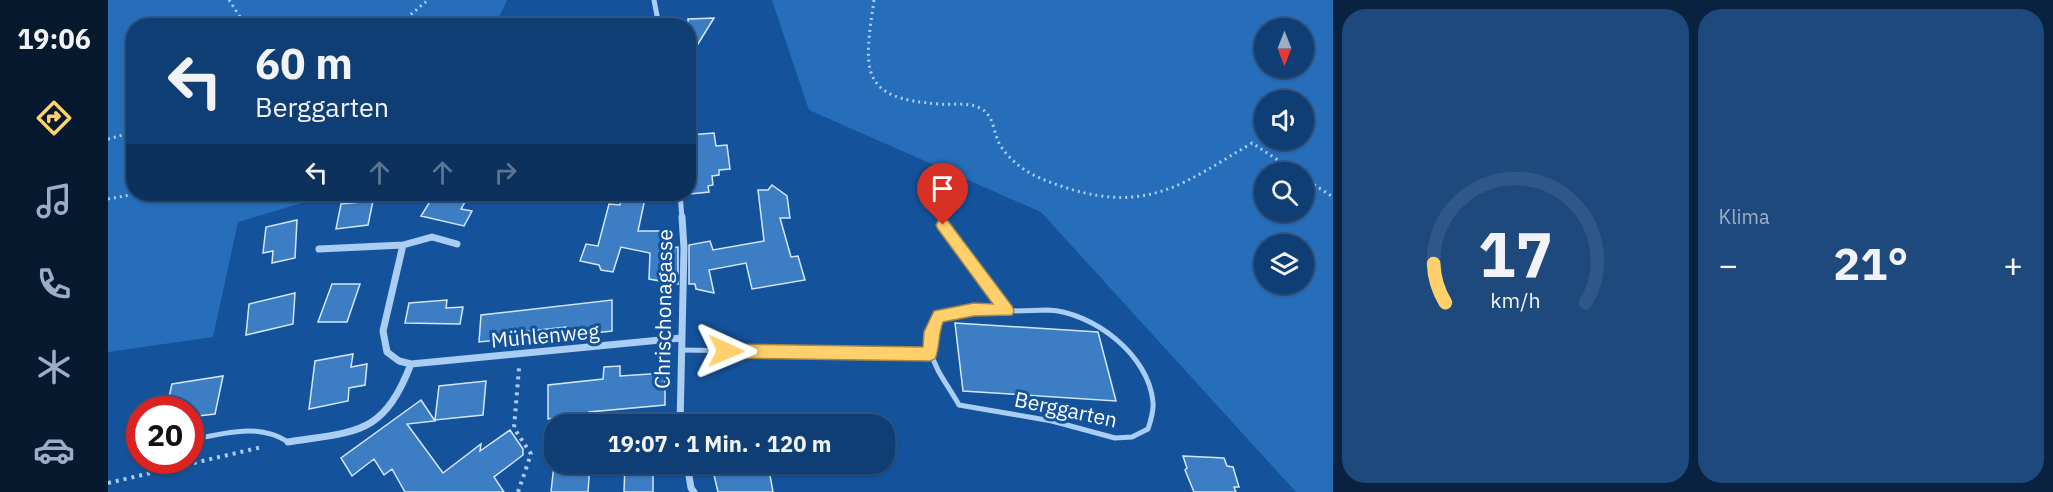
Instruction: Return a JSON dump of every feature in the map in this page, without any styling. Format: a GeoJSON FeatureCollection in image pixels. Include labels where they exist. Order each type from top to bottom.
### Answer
{"type":"FeatureCollection","features":[{"type":"Feature","properties":{"kind":"street"},"geometry":{"type":"LineString","coordinates":[[654,0],[657,18]]}},
{"type":"Feature","properties":{"kind":"street","name":"Chrischonagasse"},"geometry":{"type":"LineString","coordinates":[[680,414],[684,248],[681,201]]}},
{"type":"Feature","properties":{"kind":"street"},"geometry":{"type":"LineString","coordinates":[[319,249],[403,245],[432,237],[456,244]]}},
{"type":"Feature","properties":{"kind":"street"},"geometry":{"type":"LineString","coordinates":[[288,442],[361,429],[385,416],[403,390],[411,364],[399,361],[387,352],[383,331],[403,245]]}},
{"type":"Feature","properties":{"kind":"street","name":"Mühlenweg"},"geometry":{"type":"LineString","coordinates":[[411,364],[681,338]]}},
{"type":"Feature","properties":{"kind":"street"},"geometry":{"type":"LineString","coordinates":[[689,474],[694,492]]}},
{"type":"Feature","properties":{"kind":"lane"},"geometry":{"type":"LineString","coordinates":[[943,225],[1007,311]]}},
{"type":"Feature","properties":{"kind":"lane","name":"Berggarten"},"geometry":{"type":"LineString","coordinates":[[974,310],[1053,310],[1091,321],[1115,335],[1148,384],[1155,408],[1148,429],[1132,437],[1115,438],[1052,421],[959,405],[930,354],[931,332],[939,316],[974,310]]}},
{"type":"Feature","properties":{"kind":"lane"},"geometry":{"type":"LineString","coordinates":[[681,350],[930,354]]}},
{"type":"Feature","properties":{"kind":"lane"},"geometry":{"type":"LineString","coordinates":[[204,438],[257,429],[278,433],[288,442]]}},
{"type":"Feature","properties":{"kind":"path"},"geometry":{"type":"LineString","coordinates":[[229,0],[241,18]]}},
{"type":"Feature","properties":{"kind":"path"},"geometry":{"type":"LineString","coordinates":[[407,18],[428,0]]}},
{"type":"Feature","properties":{"kind":"path"},"geometry":{"type":"LineString","coordinates":[[874,0],[867,47],[867,66],[875,85],[888,96],[911,103],[962,104],[981,109],[993,121],[1000,146],[1017,163],[1035,176],[1084,193],[1127,199],[1173,188],[1252,143],[1281,162]]}},
{"type":"Feature","properties":{"kind":"path"},"geometry":{"type":"LineString","coordinates":[[108,139],[126,134]]}},
{"type":"Feature","properties":{"kind":"path"},"geometry":{"type":"LineString","coordinates":[[1314,185],[1333,197]]}},
{"type":"Feature","properties":{"kind":"path"},"geometry":{"type":"LineString","coordinates":[[108,199],[126,196]]}},
{"type":"Feature","properties":{"kind":"path"},"geometry":{"type":"LineString","coordinates":[[518,492],[531,454],[514,428],[521,353]]}},
{"type":"Feature","properties":{"kind":"path"},"geometry":{"type":"LineString","coordinates":[[108,483],[288,442]]}},
{"type":"Feature","properties":{"kind":"shaded area"},"geometry":{"type":"Polygon","coordinates":[[[108,0],[507,0],[498,18],[126,18],[126,201],[308,201],[238,222],[213,337],[108,352],[108,0]]]}},
{"type":"Feature","properties":{"kind":"shaded area"},"geometry":{"type":"Polygon","coordinates":[[[772,0],[1333,0],[1333,492],[1296,492],[1041,212],[809,110],[772,0]]]}},
{"type":"Feature","properties":{"kind":"building"},"geometry":{"type":"Polygon","coordinates":[[[714,18],[696,47],[696,19],[714,18]]]}},
{"type":"Feature","properties":{"kind":"building"},"geometry":{"type":"Polygon","coordinates":[[[714,133],[716,146],[727,145],[730,169],[719,170],[719,175],[712,176],[713,185],[708,186],[709,192],[696,193],[696,134],[714,133]]]}},
{"type":"Feature","properties":{"kind":"building"},"geometry":{"type":"Polygon","coordinates":[[[772,185],[787,196],[790,218],[780,218],[791,257],[798,256],[805,280],[752,289],[746,263],[709,270],[714,293],[696,289],[695,284],[689,284],[689,245],[710,241],[713,250],[764,241],[758,190],[768,190],[772,185]]]}},
{"type":"Feature","properties":{"kind":"building"},"geometry":{"type":"Polygon","coordinates":[[[373,201],[368,225],[336,229],[341,204],[373,201]]]}},
{"type":"Feature","properties":{"kind":"building"},"geometry":{"type":"Polygon","coordinates":[[[430,201],[465,202],[461,209],[472,211],[464,226],[421,216],[430,201]]]}},
{"type":"Feature","properties":{"kind":"building"},"geometry":{"type":"Polygon","coordinates":[[[620,201],[644,201],[638,231],[671,231],[671,248],[678,247],[678,284],[649,279],[650,253],[621,247],[613,272],[601,270],[599,265],[580,261],[586,244],[598,246],[609,204],[620,205],[620,201]]]}},
{"type":"Feature","properties":{"kind":"building"},"geometry":{"type":"Polygon","coordinates":[[[297,220],[295,258],[272,263],[273,251],[263,253],[266,227],[297,220]]]}},
{"type":"Feature","properties":{"kind":"building"},"geometry":{"type":"Polygon","coordinates":[[[332,284],[360,284],[347,322],[318,322],[332,284]]]}},
{"type":"Feature","properties":{"kind":"building"},"geometry":{"type":"Polygon","coordinates":[[[295,293],[293,324],[246,335],[249,304],[295,293]]]}},
{"type":"Feature","properties":{"kind":"building"},"geometry":{"type":"Polygon","coordinates":[[[447,300],[446,308],[463,307],[460,324],[405,323],[409,303],[447,300]]]}},
{"type":"Feature","properties":{"kind":"building"},"geometry":{"type":"Polygon","coordinates":[[[612,300],[612,331],[566,336],[566,327],[521,332],[520,338],[479,342],[481,315],[612,300]]]}},
{"type":"Feature","properties":{"kind":"building"},"geometry":{"type":"Polygon","coordinates":[[[955,323],[1098,332],[1116,401],[963,391],[955,323]]]}},
{"type":"Feature","properties":{"kind":"building"},"geometry":{"type":"Polygon","coordinates":[[[353,354],[351,367],[367,364],[365,385],[349,388],[348,401],[309,409],[315,361],[353,354]]]}},
{"type":"Feature","properties":{"kind":"building"},"geometry":{"type":"Polygon","coordinates":[[[620,366],[620,376],[665,373],[665,405],[589,412],[589,414],[548,414],[548,385],[603,379],[604,367],[620,366]]]}},
{"type":"Feature","properties":{"kind":"building"},"geometry":{"type":"Polygon","coordinates":[[[223,376],[215,414],[204,415],[204,396],[169,396],[172,384],[223,376]]]}},
{"type":"Feature","properties":{"kind":"building"},"geometry":{"type":"Polygon","coordinates":[[[486,381],[483,415],[435,420],[439,386],[486,381]]]}},
{"type":"Feature","properties":{"kind":"building"},"geometry":{"type":"Polygon","coordinates":[[[421,400],[435,421],[407,424],[443,473],[481,444],[480,451],[510,430],[523,449],[523,455],[494,477],[504,492],[405,492],[392,469],[384,475],[374,459],[352,476],[341,458],[421,400]]]}},
{"type":"Feature","properties":{"kind":"building"},"geometry":{"type":"Polygon","coordinates":[[[1183,456],[1224,458],[1227,466],[1233,467],[1239,487],[1234,487],[1236,492],[1194,492],[1185,470],[1187,468],[1183,456]]]}},
{"type":"Feature","properties":{"kind":"building"},"geometry":{"type":"Polygon","coordinates":[[[553,474],[589,474],[588,492],[551,492],[553,474]]]}},
{"type":"Feature","properties":{"kind":"building"},"geometry":{"type":"Polygon","coordinates":[[[625,474],[653,474],[653,492],[624,492],[625,474]]]}},
{"type":"Feature","properties":{"kind":"building"},"geometry":{"type":"Polygon","coordinates":[[[770,474],[773,492],[718,492],[714,475],[770,474]]]}},
{"type":"Feature","properties":{"kind":"route"},"geometry":{"type":"LineString","coordinates":[[726,351],[930,354],[931,332],[939,316],[974,310],[1007,311],[943,225]]}}]}
